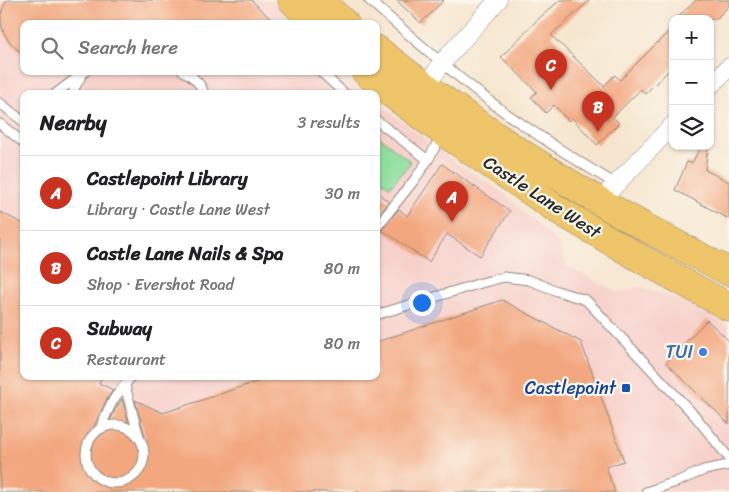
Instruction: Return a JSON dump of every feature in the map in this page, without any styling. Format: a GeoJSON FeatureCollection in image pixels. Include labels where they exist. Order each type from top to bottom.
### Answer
{"type":"FeatureCollection","features":[{"type":"Feature","properties":{"kind":"main road"},"geometry":{"type":"LineString","coordinates":[[292,0],[311,20]]}},
{"type":"Feature","properties":{"kind":"main road"},"geometry":{"type":"LineString","coordinates":[[319,0],[341,20]]}},
{"type":"Feature","properties":{"kind":"main road","name":"Castle Lane West"},"geometry":{"type":"LineString","coordinates":[[380,52],[425,88],[511,147],[608,193],[729,272]]}},
{"type":"Feature","properties":{"kind":"main road","name":"Castle Lane West"},"geometry":{"type":"LineString","coordinates":[[369,75],[385,89],[444,132],[558,210],[638,258],[729,307]]}},
{"type":"Feature","properties":{"kind":"street"},"geometry":{"type":"LineString","coordinates":[[425,88],[442,63],[498,0]]}},
{"type":"Feature","properties":{"kind":"street"},"geometry":{"type":"LineString","coordinates":[[714,82],[729,67]]}},
{"type":"Feature","properties":{"kind":"street"},"geometry":{"type":"LineString","coordinates":[[608,193],[669,129]]}},
{"type":"Feature","properties":{"kind":"lane"},"geometry":{"type":"LineString","coordinates":[[369,0],[442,63],[510,115],[584,165],[608,193]]}},
{"type":"Feature","properties":{"kind":"lane"},"geometry":{"type":"LineString","coordinates":[[61,90],[81,75]]}},
{"type":"Feature","properties":{"kind":"lane"},"geometry":{"type":"LineString","coordinates":[[74,90],[83,75]]}},
{"type":"Feature","properties":{"kind":"lane"},"geometry":{"type":"LineString","coordinates":[[189,75],[203,90]]}},
{"type":"Feature","properties":{"kind":"lane"},"geometry":{"type":"LineString","coordinates":[[325,75],[341,90]]}},
{"type":"Feature","properties":{"kind":"lane"},"geometry":{"type":"LineString","coordinates":[[0,103],[20,117]]}},
{"type":"Feature","properties":{"kind":"lane"},"geometry":{"type":"LineString","coordinates":[[380,123],[428,160]]}},
{"type":"Feature","properties":{"kind":"lane"},"geometry":{"type":"LineString","coordinates":[[0,124],[20,140]]}},
{"type":"Feature","properties":{"kind":"lane"},"geometry":{"type":"LineString","coordinates":[[380,223],[415,179],[444,132]]}},
{"type":"Feature","properties":{"kind":"lane"},"geometry":{"type":"LineString","coordinates":[[380,314],[481,283],[504,278],[529,280],[557,292],[586,300],[695,416],[729,458]]}},
{"type":"Feature","properties":{"kind":"lane"},"geometry":{"type":"LineString","coordinates":[[100,429],[110,406],[129,380]]}},
{"type":"Feature","properties":{"kind":"lane"},"geometry":{"type":"LineString","coordinates":[[125,386],[144,451],[140,469],[126,481],[117,483],[108,482],[92,472],[86,455],[87,446],[94,433],[107,426],[114,425],[128,428],[139,437]]}},
{"type":"Feature","properties":{"kind":"lane"},"geometry":{"type":"LineString","coordinates":[[646,492],[704,470],[729,465]]}},
{"type":"Feature","properties":{"kind":"shaded area"},"geometry":{"type":"Polygon","coordinates":[[[0,0],[275,0],[292,20],[20,20],[20,75],[345,75],[362,90],[20,90],[20,380],[380,380],[380,104],[458,164],[504,194],[559,244],[567,266],[617,292],[640,287],[690,304],[729,326],[729,492],[0,492],[0,0]]]}},
{"type":"Feature","properties":{"kind":"green space"},"geometry":{"type":"Polygon","coordinates":[[[380,137],[411,162],[390,187],[380,179],[380,137]]]}},
{"type":"Feature","properties":{"kind":"building"},"geometry":{"type":"Polygon","coordinates":[[[7,0],[251,0],[272,20],[20,20],[20,52],[4,33],[1,24],[3,7],[7,0]]]}},
{"type":"Feature","properties":{"kind":"building"},"geometry":{"type":"Polygon","coordinates":[[[396,0],[444,0],[421,23],[396,0]]]}},
{"type":"Feature","properties":{"kind":"building"},"geometry":{"type":"Polygon","coordinates":[[[560,0],[590,0],[551,35],[604,86],[615,75],[620,80],[669,31],[669,70],[645,94],[641,89],[613,117],[619,123],[597,145],[572,118],[569,121],[554,105],[546,113],[531,97],[537,92],[501,57],[536,21],[560,0]]]}},
{"type":"Feature","properties":{"kind":"building"},"geometry":{"type":"Polygon","coordinates":[[[696,0],[729,0],[729,6],[716,19],[714,19],[714,15],[680,15],[696,0]]]}},
{"type":"Feature","properties":{"kind":"building"},"geometry":{"type":"Polygon","coordinates":[[[699,150],[708,150],[705,170],[729,182],[729,219],[675,190],[687,162],[692,163],[699,150]]]}},
{"type":"Feature","properties":{"kind":"building"},"geometry":{"type":"Polygon","coordinates":[[[442,164],[510,211],[480,256],[447,234],[429,262],[382,230],[399,209],[407,216],[442,164]]]}},
{"type":"Feature","properties":{"kind":"building"},"geometry":{"type":"Polygon","coordinates":[[[380,195],[389,202],[380,213],[380,195]]]}},
{"type":"Feature","properties":{"kind":"building"},"geometry":{"type":"Polygon","coordinates":[[[0,212],[20,222],[20,380],[100,380],[99,383],[113,390],[94,426],[97,434],[101,435],[105,432],[122,399],[133,439],[135,442],[140,443],[144,441],[145,436],[135,400],[163,413],[262,380],[380,380],[380,341],[502,300],[581,342],[624,461],[606,467],[615,492],[0,492],[0,212]]]}},
{"type":"Feature","properties":{"kind":"building","name":"TUI"},"geometry":{"type":"Polygon","coordinates":[[[707,320],[729,341],[729,424],[666,363],[707,320]]]}},
{"type":"Feature","properties":{"kind":"place","name":"Subway"},"geometry":{"type":"Point","coordinates":[551,90]}},
{"type":"Feature","properties":{"kind":"place","name":"Castle Lane Nails & Spa"},"geometry":{"type":"Point","coordinates":[598,132]}},
{"type":"Feature","properties":{"kind":"place","name":"Castlepoint Library"},"geometry":{"type":"Point","coordinates":[452,222]}},
{"type":"Feature","properties":{"kind":"place","name":"TUI"},"geometry":{"type":"Point","coordinates":[703,352]}},
{"type":"Feature","properties":{"kind":"place","name":"Castlepoint"},"geometry":{"type":"Point","coordinates":[626,388]}}]}
